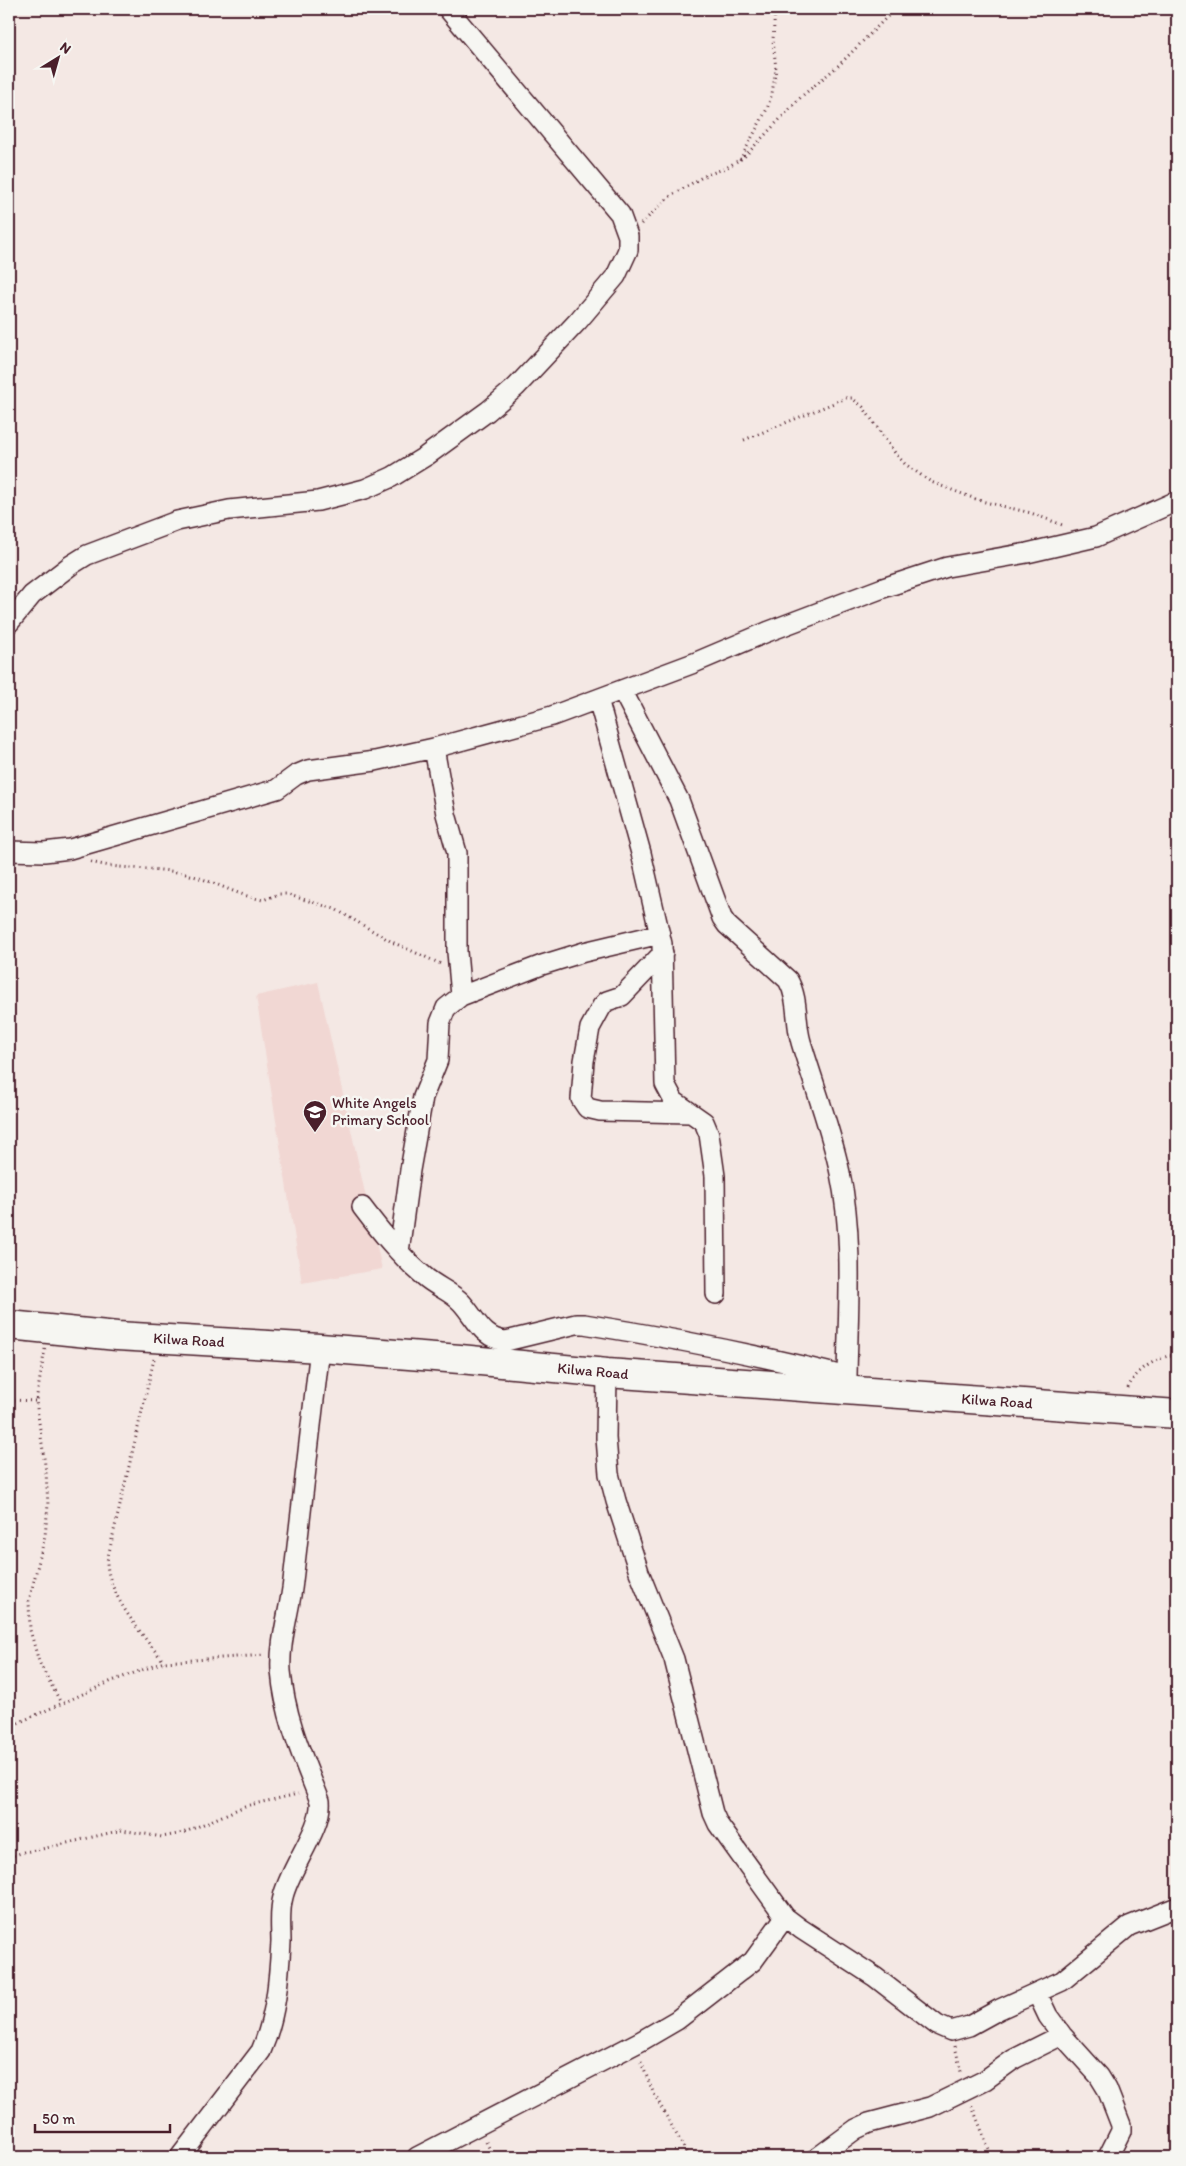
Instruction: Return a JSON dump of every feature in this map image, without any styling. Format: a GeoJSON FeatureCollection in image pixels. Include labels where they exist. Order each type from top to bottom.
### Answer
{"type":"FeatureCollection","features":[{"type":"Feature","properties":{"kind":"highway","name":"Kilwa Road"},"geometry":{"type":"LineString","coordinates":[[9,1325],[159,1339],[460,1358],[607,1373],[846,1384],[1177,1414]]}},
{"type":"Feature","properties":{"kind":"street"},"geometry":{"type":"LineString","coordinates":[[9,623],[32,595],[71,565],[88,555],[177,521],[230,510],[318,501],[365,488],[392,477],[426,456],[488,411],[516,386],[578,321],[616,276],[628,250],[628,236],[620,214],[448,9]]}},
{"type":"Feature","properties":{"kind":"street"},"geometry":{"type":"LineString","coordinates":[[9,851],[44,852],[70,850],[277,789],[296,775],[308,770],[375,761],[434,748],[552,716],[598,700],[892,585],[947,567],[1027,553],[1096,537],[1177,501]]}},
{"type":"Feature","properties":{"kind":"street"},"geometry":{"type":"LineString","coordinates":[[362,1207],[399,1252],[425,1277],[449,1291],[462,1303],[484,1332],[499,1340],[506,1341],[576,1324],[584,1324],[770,1358],[846,1384],[848,1267],[841,1181],[820,1098],[801,1040],[793,990],[788,980],[733,931],[722,918],[679,800],[622,690]]}},
{"type":"Feature","properties":{"kind":"street"},"geometry":{"type":"LineString","coordinates":[[598,700],[641,853],[660,934],[663,953],[665,1084],[674,1101],[704,1122],[709,1134],[715,1176],[716,1294]]}},
{"type":"Feature","properties":{"kind":"street"},"geometry":{"type":"LineString","coordinates":[[434,748],[446,814],[457,853],[461,996]]}},
{"type":"Feature","properties":{"kind":"street"},"geometry":{"type":"LineString","coordinates":[[399,1252],[410,1170],[423,1098],[438,1060],[440,1023],[446,1008],[461,996],[542,965],[584,952],[660,934]]}},
{"type":"Feature","properties":{"kind":"street"},"geometry":{"type":"LineString","coordinates":[[663,953],[622,996],[607,1001],[602,1006],[590,1028],[587,1040],[581,1099],[586,1108],[600,1111],[690,1113]]}},
{"type":"Feature","properties":{"kind":"street"},"geometry":{"type":"LineString","coordinates":[[180,2157],[261,2051],[266,2040],[272,2022],[279,1970],[283,1896],[319,1813],[321,1804],[294,1735],[286,1707],[281,1671],[281,1654],[292,1592],[320,1348]]}},
{"type":"Feature","properties":{"kind":"street"},"geometry":{"type":"LineString","coordinates":[[607,1373],[606,1438],[609,1474],[639,1572],[674,1659],[713,1813],[729,1842],[786,1917],[801,1929],[875,1977],[937,2025],[960,2029],[1062,1981],[1130,1926],[1177,1907]]}},
{"type":"Feature","properties":{"kind":"street"},"geometry":{"type":"LineString","coordinates":[[417,2157],[634,2045],[677,2020],[752,1961],[786,1917]]}},
{"type":"Feature","properties":{"kind":"street"},"geometry":{"type":"LineString","coordinates":[[1037,1994],[1048,2016],[1062,2035],[1099,2076],[1106,2089],[1121,2125],[1120,2136],[1108,2157]]}},
{"type":"Feature","properties":{"kind":"street"},"geometry":{"type":"LineString","coordinates":[[818,2157],[856,2129],[869,2123],[930,2107],[985,2080],[1014,2059],[1062,2035]]}},
{"type":"Feature","properties":{"kind":"path"},"geometry":{"type":"LineString","coordinates":[[739,160],[766,109],[772,93],[776,68],[773,40],[775,9]]}},
{"type":"Feature","properties":{"kind":"path"},"geometry":{"type":"LineString","coordinates":[[628,236],[669,197],[704,176],[726,168],[739,160],[764,138],[802,96],[839,66],[895,9]]}},
{"type":"Feature","properties":{"kind":"path"},"geometry":{"type":"LineString","coordinates":[[744,440],[846,398],[852,398],[864,407],[895,453],[905,464],[931,482],[981,501],[1031,513],[1096,537]]}},
{"type":"Feature","properties":{"kind":"path"},"geometry":{"type":"LineString","coordinates":[[88,862],[107,866],[142,867],[189,875],[263,900],[279,894],[286,894],[335,909],[392,942],[459,973]]}},
{"type":"Feature","properties":{"kind":"path"},"geometry":{"type":"LineString","coordinates":[[48,1329],[36,1401],[46,1472],[48,1504],[45,1536],[29,1601],[30,1630],[39,1662],[61,1704]]}},
{"type":"Feature","properties":{"kind":"path"},"geometry":{"type":"LineString","coordinates":[[159,1339],[109,1551],[107,1572],[111,1584],[137,1628],[164,1662]]}},
{"type":"Feature","properties":{"kind":"path"},"geometry":{"type":"LineString","coordinates":[[1121,1410],[1130,1384],[1138,1375],[1154,1361],[1177,1354]]}},
{"type":"Feature","properties":{"kind":"path"},"geometry":{"type":"LineString","coordinates":[[9,1400],[36,1401]]}},
{"type":"Feature","properties":{"kind":"path"},"geometry":{"type":"LineString","coordinates":[[9,1727],[112,1681],[164,1662],[281,1654]]}},
{"type":"Feature","properties":{"kind":"path"},"geometry":{"type":"LineString","coordinates":[[9,1857],[122,1830],[162,1837],[183,1833],[245,1806],[316,1790]]}},
{"type":"Feature","properties":{"kind":"path"},"geometry":{"type":"LineString","coordinates":[[960,2029],[965,2089],[992,2157]]}},
{"type":"Feature","properties":{"kind":"path"},"geometry":{"type":"LineString","coordinates":[[634,2045],[653,2092],[689,2157]]}},
{"type":"Feature","properties":{"kind":"shaded area","name":"White Angels Primary School"},"geometry":{"type":"Polygon","coordinates":[[[318,982],[382,1269],[302,1283],[256,996],[318,982]]]}},
{"type":"Feature","properties":{"kind":"place","name":"White Angels Primary School"},"geometry":{"type":"Point","coordinates":[315,1133]}}]}
